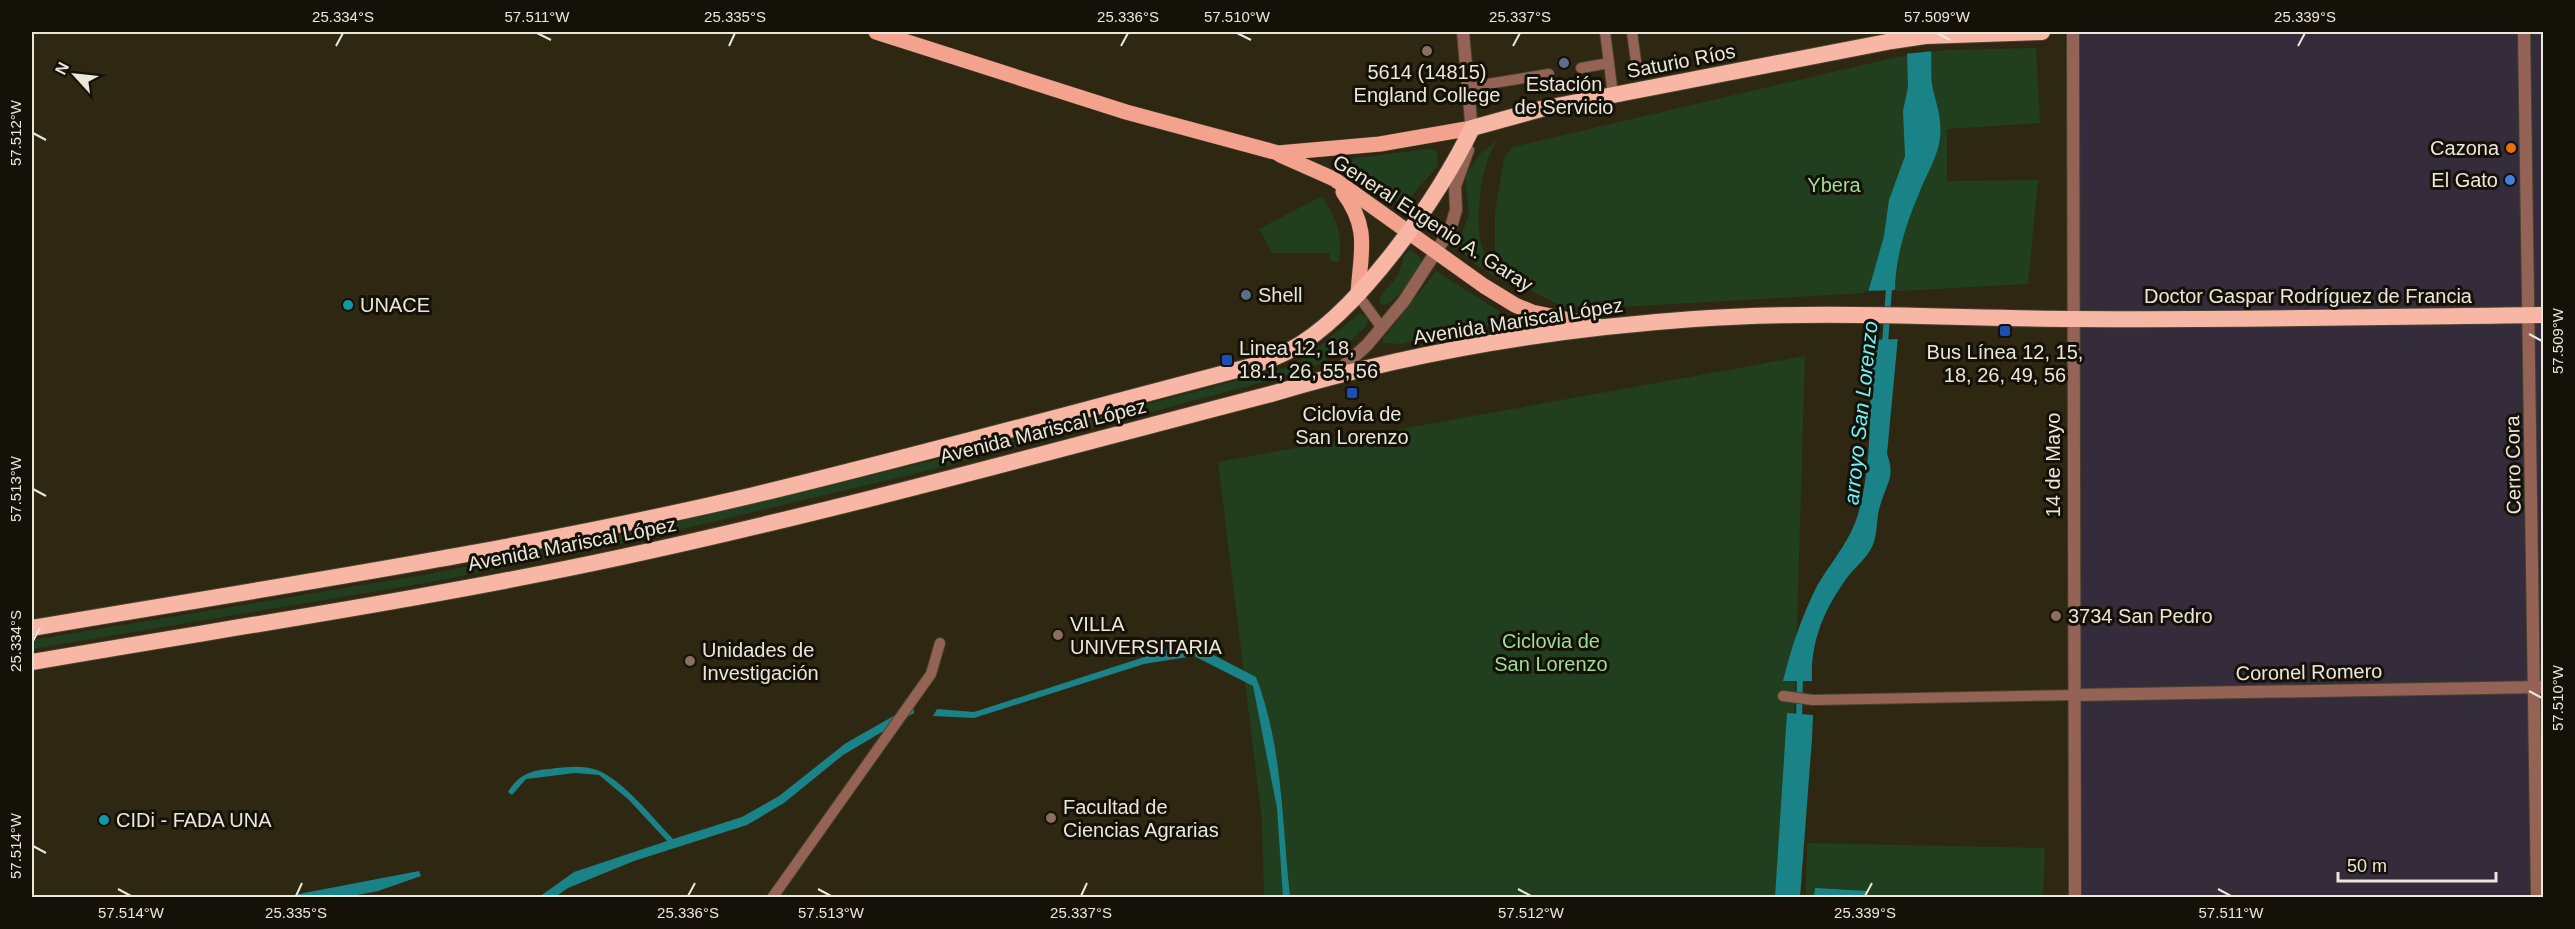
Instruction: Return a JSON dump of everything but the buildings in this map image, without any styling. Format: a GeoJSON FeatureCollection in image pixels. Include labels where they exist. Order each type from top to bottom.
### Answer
{"type":"FeatureCollection","features":[{"type":"Feature","properties":{"kind":"highway","name":"Saturio Ríos"},"geometry":{"type":"LineString","coordinates":[[1472,128],[1541,109],[1892,41],[1959,34],[2042,32]]}},
{"type":"Feature","properties":{"kind":"highway","name":"Avenida Mariscal López"},"geometry":{"type":"LineString","coordinates":[[32,627],[450,557],[753,495],[1252,366],[1291,350],[1317,332],[1358,296],[1450,169],[1472,128]]}},
{"type":"Feature","properties":{"kind":"highway","name":"Avenida Mariscal López"},"geometry":{"type":"LineString","coordinates":[[32,662],[620,558],[768,524],[1259,397],[1335,374],[1448,351],[1603,327],[1696,319],[1937,315],[2072,319]]}},
{"type":"Feature","properties":{"kind":"highway","name":"Doctor Gaspar Rodríguez de Francia"},"geometry":{"type":"LineString","coordinates":[[2072,319],[2537,315]]}},
{"type":"Feature","properties":{"kind":"main road"},"geometry":{"type":"LineString","coordinates":[[876,32],[1126,112],[1278,153],[1380,144],[1472,128]]}},
{"type":"Feature","properties":{"kind":"main road","name":"General Eugenio A. Garay"},"geometry":{"type":"LineString","coordinates":[[1278,153],[1334,179],[1484,286],[1515,305],[1532,312],[1603,327]]}},
{"type":"Feature","properties":{"kind":"main road"},"geometry":{"type":"LineString","coordinates":[[1334,179],[1355,208],[1363,234],[1358,296]]}},
{"type":"Feature","properties":{"kind":"street"},"geometry":{"type":"LineString","coordinates":[[1335,374],[1382,328],[1404,302],[1436,252],[1455,216],[1455,186],[1471,144],[1472,128],[1463,32]]}},
{"type":"Feature","properties":{"kind":"street","name":"14 de Mayo"},"geometry":{"type":"LineString","coordinates":[[2073,32],[2075,897]]}},
{"type":"Feature","properties":{"kind":"street","name":"Cerro Cora"},"geometry":{"type":"LineString","coordinates":[[2524,32],[2537,315],[2539,687],[2537,897]]}},
{"type":"Feature","properties":{"kind":"street","name":"Coronel Romero"},"geometry":{"type":"LineString","coordinates":[[2075,696],[2539,687]]}},
{"type":"Feature","properties":{"kind":"lane"},"geometry":{"type":"LineString","coordinates":[[1605,32],[1613,95]]}},
{"type":"Feature","properties":{"kind":"lane"},"geometry":{"type":"LineString","coordinates":[[1632,32],[1637,69]]}},
{"type":"Feature","properties":{"kind":"lane"},"geometry":{"type":"LineString","coordinates":[[1581,68],[1609,63]]}},
{"type":"Feature","properties":{"kind":"lane"},"geometry":{"type":"LineString","coordinates":[[1468,87],[1549,74]]}},
{"type":"Feature","properties":{"kind":"lane"},"geometry":{"type":"LineString","coordinates":[[1358,296],[1382,328]]}},
{"type":"Feature","properties":{"kind":"lane"},"geometry":{"type":"LineString","coordinates":[[772,897],[931,674],[940,643]]}},
{"type":"Feature","properties":{"kind":"lane"},"geometry":{"type":"LineString","coordinates":[[1783,696],[1813,700],[2075,696]]}},
{"type":"Feature","properties":{"kind":"shaded area"},"geometry":{"type":"Polygon","coordinates":[[[2071,32],[2543,32],[2543,897],[2072,897],[2071,32]]]}},
{"type":"Feature","properties":{"kind":"green space","name":"Ybera"},"geometry":{"type":"Polygon","coordinates":[[[2036,48],[2040,123],[1947,129],[1947,181],[2038,180],[2028,284],[1602,308],[1561,306],[1522,286],[1495,250],[1495,211],[1504,158],[1512,147],[1897,57],[1947,50],[2036,48]]]}},
{"type":"Feature","properties":{"kind":"green space"},"geometry":{"type":"Polygon","coordinates":[[[1499,139],[1493,148],[1484,175],[1479,222],[1484,252],[1509,285],[1475,264],[1457,247],[1469,214],[1465,176],[1480,154],[1499,139]]]}},
{"type":"Feature","properties":{"kind":"green space"},"geometry":{"type":"Polygon","coordinates":[[[1429,149],[1437,152],[1438,165],[1404,205],[1337,165],[1340,160],[1429,149]]]}},
{"type":"Feature","properties":{"kind":"green space"},"geometry":{"type":"Polygon","coordinates":[[[1322,196],[1338,228],[1339,262],[1330,261],[1329,253],[1272,253],[1259,229],[1322,196]]]}},
{"type":"Feature","properties":{"kind":"green space"},"geometry":{"type":"Polygon","coordinates":[[[1411,250],[1421,258],[1421,263],[1399,294],[1382,305],[1379,302],[1380,298],[1398,275],[1403,258],[1411,250]]]}},
{"type":"Feature","properties":{"kind":"green space"},"geometry":{"type":"Polygon","coordinates":[[[1436,271],[1499,311],[1501,318],[1498,324],[1402,344],[1383,343],[1383,339],[1436,271]]]}},
{"type":"Feature","properties":{"kind":"green space"},"geometry":{"type":"Polygon","coordinates":[[[1360,313],[1368,318],[1366,326],[1344,347],[1317,365],[1290,375],[951,465],[603,548],[431,582],[32,649],[32,640],[429,574],[601,540],[948,457],[1288,367],[1311,353],[1360,313]]]}},
{"type":"Feature","properties":{"kind":"green space","name":"Ciclovia de San Lorenzo"},"geometry":{"type":"Polygon","coordinates":[[[1805,356],[1789,897],[1264,897],[1262,821],[1218,462],[1805,356]]]}},
{"type":"Feature","properties":{"kind":"green space"},"geometry":{"type":"Polygon","coordinates":[[[1807,843],[2045,848],[2043,897],[1806,898],[1807,843]]]}},
{"type":"Feature","properties":{"kind":"water"},"geometry":{"type":"Polygon","coordinates":[[[1931,48],[1932,85],[1940,123],[1939,144],[1905,232],[1896,270],[1895,295],[1867,296],[1884,236],[1889,200],[1905,156],[1903,111],[1908,87],[1907,51],[1931,48]]]}},
{"type":"Feature","properties":{"kind":"water"},"geometry":{"type":"Polygon","coordinates":[[[1870,336],[1898,337],[1887,454],[1891,469],[1882,498],[1875,537],[1872,547],[1846,579],[1825,615],[1813,653],[1812,681],[1783,681],[1806,609],[1817,586],[1851,531],[1861,503],[1870,431],[1870,336]]]}},
{"type":"Feature","properties":{"kind":"water"},"geometry":{"type":"Polygon","coordinates":[[[1200,648],[1256,677],[1272,731],[1277,758],[1290,897],[1283,897],[1277,808],[1253,686],[1194,656],[1144,664],[974,718],[933,716],[937,709],[974,712],[1169,649],[1200,648]]]}},
{"type":"Feature","properties":{"kind":"water"},"geometry":{"type":"Polygon","coordinates":[[[913,705],[914,713],[843,755],[784,803],[747,825],[634,861],[568,888],[555,897],[539,897],[574,872],[667,841],[629,800],[599,775],[575,773],[526,779],[512,795],[508,792],[516,781],[526,774],[568,767],[597,770],[627,791],[673,839],[742,817],[779,796],[846,743],[913,705]]]}},
{"type":"Feature","properties":{"kind":"water"},"geometry":{"type":"Polygon","coordinates":[[[1787,713],[1813,715],[1800,897],[1775,897],[1787,713]]]}},
{"type":"Feature","properties":{"kind":"water"},"geometry":{"type":"Polygon","coordinates":[[[419,871],[421,876],[378,891],[347,897],[283,897],[419,871]]]}},
{"type":"Feature","properties":{"kind":"water"},"geometry":{"type":"Polygon","coordinates":[[[1815,888],[1867,891],[1867,897],[1814,897],[1815,888]]]}},
{"type":"Feature","properties":{"kind":"pier"},"geometry":{"type":"Polygon","coordinates":[[[1931,45],[1934,51],[1904,54],[1906,48],[1931,45]]]}},
{"type":"Feature","properties":{"kind":"pier"},"geometry":{"type":"Polygon","coordinates":[[[1898,290],[1895,298],[1867,299],[1864,296],[1865,291],[1898,290]]]}},
{"type":"Feature","properties":{"kind":"pier"},"geometry":{"type":"Polygon","coordinates":[[[1870,333],[1899,334],[1901,339],[1867,340],[1870,333]]]}},
{"type":"Feature","properties":{"kind":"waterway","name":"arroyo San Lorenzo"},"geometry":{"type":"LineString","coordinates":[[1885,344],[1889,288]]}},
{"type":"Feature","properties":{"kind":"waterway","name":"arroyo San Lorenzo"},"geometry":{"type":"LineString","coordinates":[[1799,720],[1800,673]]}},
{"type":"Feature","properties":{"kind":"place","name":"5614 (14815) England College"},"geometry":{"type":"Point","coordinates":[1427,51]}},
{"type":"Feature","properties":{"kind":"place","name":"Estación de Servicio"},"geometry":{"type":"Point","coordinates":[1564,63]}},
{"type":"Feature","properties":{"kind":"place","name":"Cazona"},"geometry":{"type":"Point","coordinates":[2511,148]}},
{"type":"Feature","properties":{"kind":"place","name":"El Gato"},"geometry":{"type":"Point","coordinates":[2510,180]}},
{"type":"Feature","properties":{"kind":"place","name":"Shell"},"geometry":{"type":"Point","coordinates":[1246,295]}},
{"type":"Feature","properties":{"kind":"place","name":"UNACE"},"geometry":{"type":"Point","coordinates":[348,305]}},
{"type":"Feature","properties":{"kind":"place","name":"Bus Línea 12, 15, 18, 26, 49, 56"},"geometry":{"type":"Point","coordinates":[2005,331]}},
{"type":"Feature","properties":{"kind":"place","name":"Linea 12, 18, 18.1, 26, 55, 56"},"geometry":{"type":"Point","coordinates":[1227,360]}},
{"type":"Feature","properties":{"kind":"place","name":"Ciclovía de San Lorenzo"},"geometry":{"type":"Point","coordinates":[1352,393]}},
{"type":"Feature","properties":{"kind":"place","name":"3734 San Pedro"},"geometry":{"type":"Point","coordinates":[2056,616]}},
{"type":"Feature","properties":{"kind":"place","name":"VILLA UNIVERSITARIA"},"geometry":{"type":"Point","coordinates":[1058,635]}},
{"type":"Feature","properties":{"kind":"place","name":"Unidades de Investigación"},"geometry":{"type":"Point","coordinates":[690,661]}},
{"type":"Feature","properties":{"kind":"place","name":"Facultad de Ciencias Agrarias"},"geometry":{"type":"Point","coordinates":[1051,818]}},
{"type":"Feature","properties":{"kind":"place","name":"CIDi - FADA UNA"},"geometry":{"type":"Point","coordinates":[104,820]}}]}
